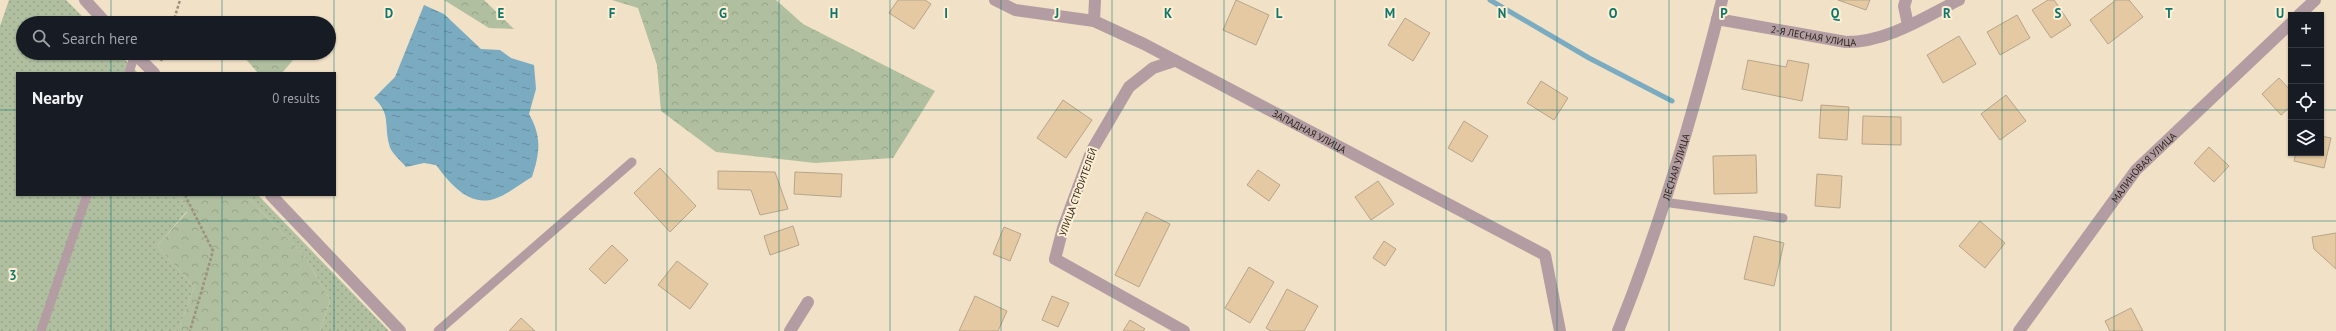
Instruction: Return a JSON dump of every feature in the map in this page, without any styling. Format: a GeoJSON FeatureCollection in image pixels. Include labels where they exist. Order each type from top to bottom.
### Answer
{"type":"FeatureCollection","features":[{"type":"Feature","properties":{"kind":"street"},"geometry":{"type":"LineString","coordinates":[[85,0],[100,16]]}},
{"type":"Feature","properties":{"kind":"street","name":"ЗАПАДНАЯ УЛИЦА"},"geometry":{"type":"LineString","coordinates":[[995,0],[1015,10],[1094,21],[1174,61],[1545,255],[1560,331]]}},
{"type":"Feature","properties":{"kind":"street"},"geometry":{"type":"LineString","coordinates":[[1094,21],[1095,0]]}},
{"type":"Feature","properties":{"kind":"street","name":"ЛЕСНАЯ УЛИЦА"},"geometry":{"type":"LineString","coordinates":[[1618,331],[1642,271],[1722,0]]}},
{"type":"Feature","properties":{"kind":"street"},"geometry":{"type":"LineString","coordinates":[[1906,0],[1904,6],[1908,25]]}},
{"type":"Feature","properties":{"kind":"street","name":"2-Я ЛЕСНАЯ УЛИЦА"},"geometry":{"type":"LineString","coordinates":[[1717,19],[1846,42],[1866,42],[1887,35],[1959,0]]}},
{"type":"Feature","properties":{"kind":"street"},"geometry":{"type":"LineString","coordinates":[[2302,12],[2315,0]]}},
{"type":"Feature","properties":{"kind":"street","name":"МАЛИНОВАЯ УЛИЦА"},"geometry":{"type":"LineString","coordinates":[[2019,331],[2136,170],[2288,26]]}},
{"type":"Feature","properties":{"kind":"street"},"geometry":{"type":"LineString","coordinates":[[141,60],[153,72]]}},
{"type":"Feature","properties":{"kind":"street","name":"УЛИЦА СТРОИТЕЛЕЙ"},"geometry":{"type":"LineString","coordinates":[[1174,61],[1153,68],[1129,87],[1092,150],[1063,228],[1055,259],[1184,331]]}},
{"type":"Feature","properties":{"kind":"street"},"geometry":{"type":"LineString","coordinates":[[272,196],[400,331]]}},
{"type":"Feature","properties":{"kind":"street"},"geometry":{"type":"LineString","coordinates":[[790,331],[808,302]]}},
{"type":"Feature","properties":{"kind":"lane"},"geometry":{"type":"LineString","coordinates":[[129,72],[133,60]]}},
{"type":"Feature","properties":{"kind":"lane"},"geometry":{"type":"LineString","coordinates":[[438,331],[632,162]]}},
{"type":"Feature","properties":{"kind":"lane"},"geometry":{"type":"LineString","coordinates":[[41,331],[87,196]]}},
{"type":"Feature","properties":{"kind":"lane"},"geometry":{"type":"LineString","coordinates":[[1663,202],[1783,218]]}},
{"type":"Feature","properties":{"kind":"path"},"geometry":{"type":"LineString","coordinates":[[175,16],[180,0]]}},
{"type":"Feature","properties":{"kind":"path"},"geometry":{"type":"LineString","coordinates":[[186,196],[213,251],[190,331]]}},
{"type":"Feature","properties":{"kind":"green space"},"geometry":{"type":"Polygon","coordinates":[[[9,0],[66,0],[82,16],[16,16],[16,60],[125,60],[137,72],[16,72],[16,196],[180,196],[187,211],[157,246],[194,287],[178,331],[0,331],[0,26],[9,0]]]}},
{"type":"Feature","properties":{"kind":"green space"},"geometry":{"type":"Polygon","coordinates":[[[444,0],[484,0],[514,29],[489,28],[444,0]]]}},
{"type":"Feature","properties":{"kind":"green space"},"geometry":{"type":"Polygon","coordinates":[[[612,0],[776,0],[803,24],[935,91],[893,158],[815,163],[716,152],[661,111],[657,65],[638,8],[612,0]]]}},
{"type":"Feature","properties":{"kind":"green space"},"geometry":{"type":"Polygon","coordinates":[[[247,60],[293,60],[283,72],[257,72],[247,60]]]}},
{"type":"Feature","properties":{"kind":"green space"},"geometry":{"type":"Polygon","coordinates":[[[180,196],[247,196],[306,258],[330,300],[320,331],[178,331],[194,287],[157,246],[187,212],[180,196]]]}},
{"type":"Feature","properties":{"kind":"green space"},"geometry":{"type":"Polygon","coordinates":[[[247,196],[259,196],[389,331],[320,331],[330,300],[306,258],[247,196]]]}},
{"type":"Feature","properties":{"kind":"water"},"geometry":{"type":"Polygon","coordinates":[[[424,5],[444,14],[481,49],[500,50],[511,58],[534,65],[536,89],[529,114],[538,137],[538,152],[535,168],[532,177],[509,192],[494,199],[485,201],[468,196],[453,185],[436,165],[424,163],[406,167],[390,147],[385,114],[374,98],[395,77],[424,5]]]}},
{"type":"Feature","properties":{"kind":"building"},"geometry":{"type":"Polygon","coordinates":[[[898,0],[925,0],[931,4],[914,29],[889,13],[898,0]]]}},
{"type":"Feature","properties":{"kind":"building"},"geometry":{"type":"Polygon","coordinates":[[[1236,0],[1269,15],[1256,45],[1223,30],[1236,0]]]}},
{"type":"Feature","properties":{"kind":"building"},"geometry":{"type":"Polygon","coordinates":[[[1838,0],[1870,0],[1866,10],[1838,0]]]}},
{"type":"Feature","properties":{"kind":"building"},"geometry":{"type":"Polygon","coordinates":[[[2048,0],[2054,0],[2071,25],[2051,38],[2032,10],[2048,0]]]}},
{"type":"Feature","properties":{"kind":"building"},"geometry":{"type":"Polygon","coordinates":[[[2116,0],[2129,0],[2143,17],[2108,44],[2090,20],[2116,0]]]}},
{"type":"Feature","properties":{"kind":"building"},"geometry":{"type":"Polygon","coordinates":[[[2017,15],[2030,38],[2000,55],[1987,32],[2017,15]]]}},
{"type":"Feature","properties":{"kind":"building"},"geometry":{"type":"Polygon","coordinates":[[[1405,18],[1430,33],[1413,61],[1388,45],[1405,18]]]}},
{"type":"Feature","properties":{"kind":"building"},"geometry":{"type":"Polygon","coordinates":[[[1959,36],[1976,64],[1943,83],[1927,55],[1959,36]]]}},
{"type":"Feature","properties":{"kind":"building"},"geometry":{"type":"Polygon","coordinates":[[[1748,60],[1786,67],[1788,60],[1809,64],[1802,101],[1742,89],[1748,60]]]}},
{"type":"Feature","properties":{"kind":"building"},"geometry":{"type":"Polygon","coordinates":[[[2279,78],[2288,88],[2288,109],[2281,115],[2262,94],[2279,78]]]}},
{"type":"Feature","properties":{"kind":"building"},"geometry":{"type":"Polygon","coordinates":[[[1541,81],[1568,98],[1554,120],[1527,103],[1541,81]]]}},
{"type":"Feature","properties":{"kind":"building"},"geometry":{"type":"Polygon","coordinates":[[[2006,95],[2026,121],[2000,140],[1981,114],[2006,95]]]}},
{"type":"Feature","properties":{"kind":"building"},"geometry":{"type":"Polygon","coordinates":[[[1063,100],[1092,120],[1066,158],[1037,138],[1063,100]]]}},
{"type":"Feature","properties":{"kind":"building"},"geometry":{"type":"Polygon","coordinates":[[[1821,105],[1849,107],[1847,140],[1819,138],[1821,105]]]}},
{"type":"Feature","properties":{"kind":"building"},"geometry":{"type":"Polygon","coordinates":[[[1863,116],[1901,117],[1901,145],[1862,144],[1863,116]]]}},
{"type":"Feature","properties":{"kind":"building"},"geometry":{"type":"Polygon","coordinates":[[[1464,121],[1488,136],[1472,162],[1448,148],[1464,121]]]}},
{"type":"Feature","properties":{"kind":"building"},"geometry":{"type":"Polygon","coordinates":[[[2324,137],[2331,138],[2324,168],[2294,161],[2295,156],[2324,156],[2324,137]]]}},
{"type":"Feature","properties":{"kind":"building"},"geometry":{"type":"Polygon","coordinates":[[[2209,147],[2229,166],[2214,182],[2194,163],[2209,147]]]}},
{"type":"Feature","properties":{"kind":"building"},"geometry":{"type":"Polygon","coordinates":[[[1756,155],[1757,193],[1714,194],[1713,156],[1756,155]]]}},
{"type":"Feature","properties":{"kind":"building"},"geometry":{"type":"Polygon","coordinates":[[[660,168],[696,206],[670,232],[634,193],[660,168]]]}},
{"type":"Feature","properties":{"kind":"building"},"geometry":{"type":"Polygon","coordinates":[[[1258,170],[1280,185],[1269,201],[1247,185],[1258,170]]]}},
{"type":"Feature","properties":{"kind":"building"},"geometry":{"type":"Polygon","coordinates":[[[718,171],[775,172],[788,209],[760,215],[751,190],[718,189],[718,171]]]}},
{"type":"Feature","properties":{"kind":"building"},"geometry":{"type":"Polygon","coordinates":[[[795,172],[842,174],[841,197],[794,194],[795,172]]]}},
{"type":"Feature","properties":{"kind":"building"},"geometry":{"type":"Polygon","coordinates":[[[1817,174],[1842,176],[1840,208],[1815,206],[1817,174]]]}},
{"type":"Feature","properties":{"kind":"building"},"geometry":{"type":"Polygon","coordinates":[[[1378,181],[1394,204],[1371,220],[1355,197],[1378,181]]]}},
{"type":"Feature","properties":{"kind":"building"},"geometry":{"type":"Polygon","coordinates":[[[1146,212],[1170,224],[1139,287],[1115,275],[1146,212]]]}},
{"type":"Feature","properties":{"kind":"building"},"geometry":{"type":"Polygon","coordinates":[[[1980,221],[2005,243],[1985,268],[1959,246],[1980,221]]]}},
{"type":"Feature","properties":{"kind":"building"},"geometry":{"type":"Polygon","coordinates":[[[793,226],[799,245],[770,255],[764,236],[793,226]]]}},
{"type":"Feature","properties":{"kind":"building"},"geometry":{"type":"Polygon","coordinates":[[[1004,227],[1021,234],[1010,261],[993,254],[1004,227]]]}},
{"type":"Feature","properties":{"kind":"building"},"geometry":{"type":"Polygon","coordinates":[[[2336,233],[2336,269],[2314,249],[2312,237],[2336,233]]]}},
{"type":"Feature","properties":{"kind":"building"},"geometry":{"type":"Polygon","coordinates":[[[1754,236],[1784,243],[1774,286],[1744,279],[1754,236]]]}},
{"type":"Feature","properties":{"kind":"building"},"geometry":{"type":"Polygon","coordinates":[[[1384,241],[1396,249],[1385,266],[1373,258],[1384,241]]]}},
{"type":"Feature","properties":{"kind":"building"},"geometry":{"type":"Polygon","coordinates":[[[612,245],[628,260],[605,284],[589,269],[612,245]]]}},
{"type":"Feature","properties":{"kind":"building"},"geometry":{"type":"Polygon","coordinates":[[[677,261],[708,284],[690,309],[658,285],[677,261]]]}},
{"type":"Feature","properties":{"kind":"building"},"geometry":{"type":"Polygon","coordinates":[[[1249,267],[1274,282],[1250,323],[1225,308],[1249,267]]]}},
{"type":"Feature","properties":{"kind":"building"},"geometry":{"type":"Polygon","coordinates":[[[1287,289],[1318,306],[1304,331],[1271,331],[1266,328],[1287,289]]]}},
{"type":"Feature","properties":{"kind":"building"},"geometry":{"type":"Polygon","coordinates":[[[975,296],[1007,311],[998,331],[959,331],[975,296]]]}},
{"type":"Feature","properties":{"kind":"building"},"geometry":{"type":"Polygon","coordinates":[[[1052,296],[1069,303],[1058,327],[1042,320],[1052,296]]]}},
{"type":"Feature","properties":{"kind":"building"},"geometry":{"type":"Polygon","coordinates":[[[2131,308],[2143,331],[2110,331],[2105,321],[2131,308]]]}},
{"type":"Feature","properties":{"kind":"building"},"geometry":{"type":"Polygon","coordinates":[[[521,318],[535,331],[509,331],[521,318]]]}},
{"type":"Feature","properties":{"kind":"building"},"geometry":{"type":"Polygon","coordinates":[[[1130,320],[1145,329],[1143,331],[1123,331],[1130,320]]]}},
{"type":"Feature","properties":{"kind":"waterway"},"geometry":{"type":"LineString","coordinates":[[1490,0],[1589,58],[1672,101]]}}]}
